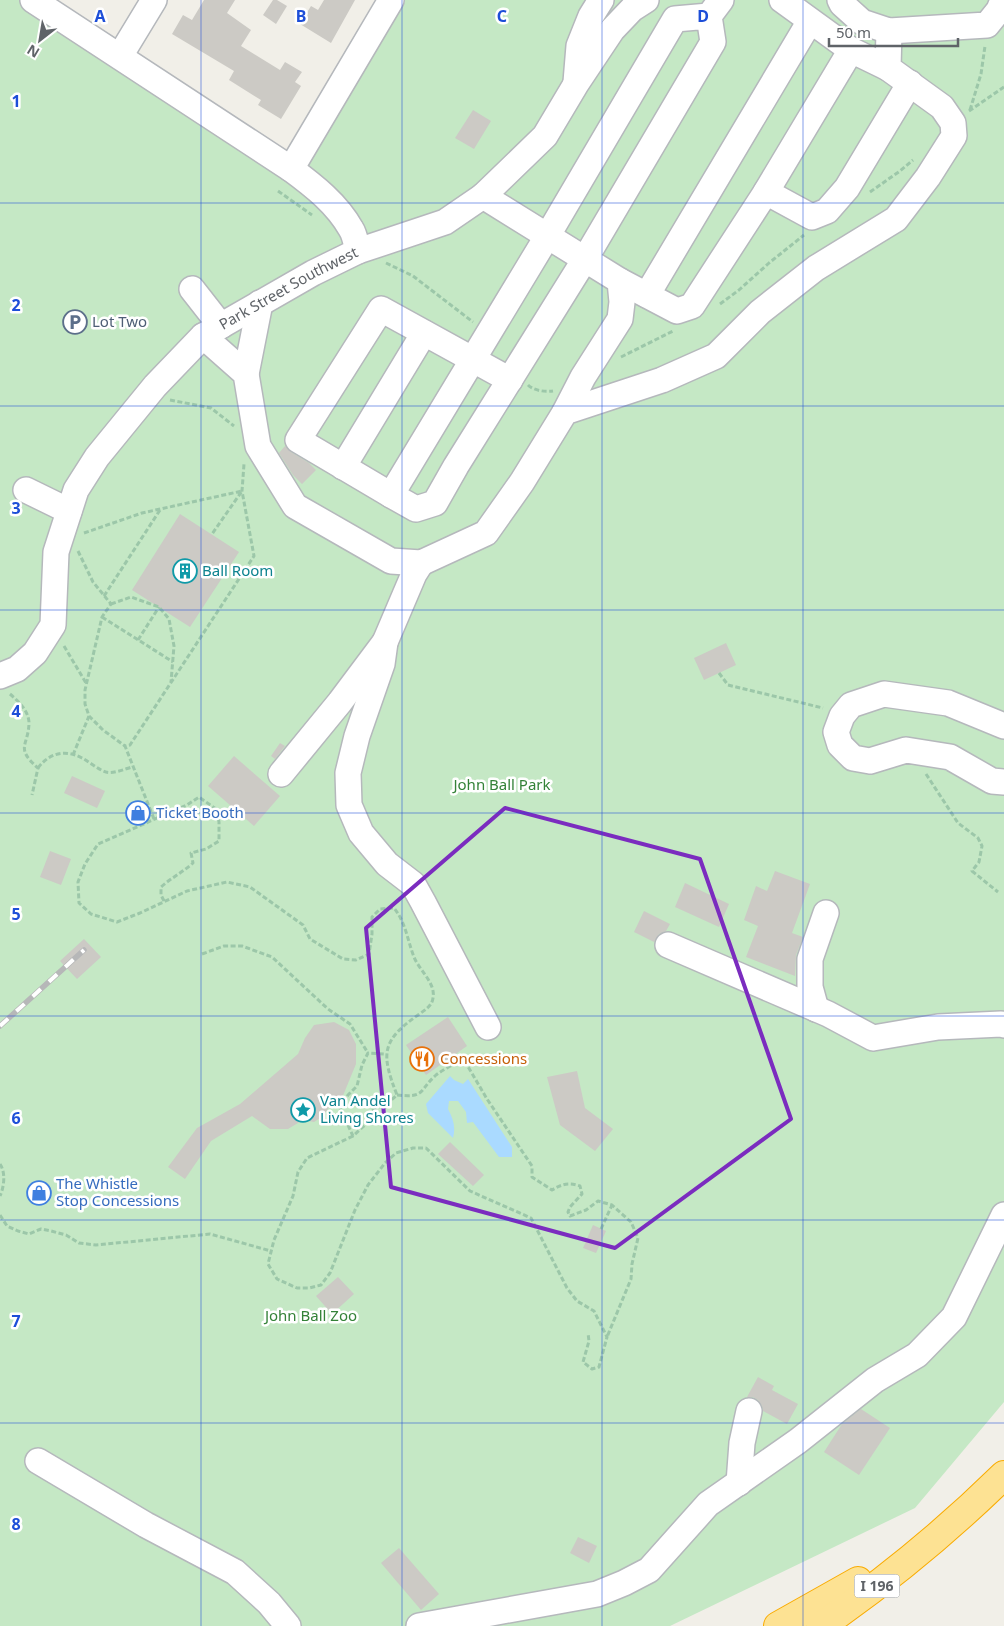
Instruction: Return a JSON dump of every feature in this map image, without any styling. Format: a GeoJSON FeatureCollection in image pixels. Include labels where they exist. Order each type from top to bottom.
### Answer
{"type":"FeatureCollection","features":[{"type":"Feature","properties":{"kind":"highway","name":"I 196"},"geometry":{"type":"LineString","coordinates":[[821,1626],[886,1580],[974,1505],[1004,1475]]}},
{"type":"Feature","properties":{"kind":"highway"},"geometry":{"type":"LineString","coordinates":[[778,1626],[929,1542]]}},
{"type":"Feature","properties":{"kind":"street","name":"Park Street Southwest"},"geometry":{"type":"LineString","coordinates":[[33,0],[316,187],[352,230],[358,251],[313,273],[212,331],[147,396],[97,457],[76,490],[67,526],[56,552],[53,625]]}},
{"type":"Feature","properties":{"kind":"street"},"geometry":{"type":"LineString","coordinates":[[120,56],[154,0]]}},
{"type":"Feature","properties":{"kind":"street"},"geometry":{"type":"LineString","coordinates":[[291,169],[391,0]]}},
{"type":"Feature","properties":{"kind":"street"},"geometry":{"type":"LineString","coordinates":[[576,84],[579,46],[591,16],[602,0]]}},
{"type":"Feature","properties":{"kind":"street"},"geometry":{"type":"LineString","coordinates":[[358,251],[444,222],[483,196],[546,136],[576,84],[612,30],[632,9],[646,0]]}},
{"type":"Feature","properties":{"kind":"street"},"geometry":{"type":"LineString","coordinates":[[565,412],[662,380],[716,356],[760,312],[816,268],[896,219],[928,178],[954,136],[953,123],[942,107],[888,68],[851,50],[782,0]]}},
{"type":"Feature","properties":{"kind":"street"},"geometry":{"type":"LineString","coordinates":[[840,0],[862,22],[890,31],[987,25],[999,10],[1003,0]]}},
{"type":"Feature","properties":{"kind":"street"},"geometry":{"type":"LineString","coordinates":[[391,495],[472,360],[548,235],[675,19],[715,8],[713,42],[585,259],[436,503],[416,509],[391,495],[343,467],[298,440],[381,309],[472,360],[510,380]]}},
{"type":"Feature","properties":{"kind":"street"},"geometry":{"type":"LineString","coordinates":[[647,295],[810,21]]}},
{"type":"Feature","properties":{"kind":"street"},"geometry":{"type":"LineString","coordinates":[[888,68],[890,31]]}},
{"type":"Feature","properties":{"kind":"street"},"geometry":{"type":"LineString","coordinates":[[483,196],[620,281],[678,311],[692,306],[766,192],[851,50]]}},
{"type":"Feature","properties":{"kind":"street"},"geometry":{"type":"LineString","coordinates":[[766,192],[812,217],[827,210],[847,188],[910,83]]}},
{"type":"Feature","properties":{"kind":"street"},"geometry":{"type":"LineString","coordinates":[[260,303],[246,374],[258,446],[296,506],[391,561],[422,563],[486,533],[522,482],[620,319],[622,302],[620,281]]}},
{"type":"Feature","properties":{"kind":"street"},"geometry":{"type":"LineString","coordinates":[[192,289],[212,331],[246,374]]}},
{"type":"Feature","properties":{"kind":"street"},"geometry":{"type":"LineString","coordinates":[[343,467],[424,333]]}},
{"type":"Feature","properties":{"kind":"street"},"geometry":{"type":"LineString","coordinates":[[26,490],[67,526]]}},
{"type":"Feature","properties":{"kind":"street"},"geometry":{"type":"LineString","coordinates":[[281,774],[340,702],[385,642],[414,574],[422,563]]}},
{"type":"Feature","properties":{"kind":"street"},"geometry":{"type":"LineString","coordinates":[[2,683],[35,653],[53,625]]}},
{"type":"Feature","properties":{"kind":"street"},"geometry":{"type":"LineString","coordinates":[[385,642],[382,664],[357,736],[348,773],[349,805],[361,834],[387,864],[413,884],[488,1026]]}},
{"type":"Feature","properties":{"kind":"street"},"geometry":{"type":"LineString","coordinates":[[1004,726],[948,703],[884,694],[851,705],[842,716],[836,732],[840,745],[853,758],[870,761],[906,750],[914,751],[950,757],[992,781],[1004,782]]}},
{"type":"Feature","properties":{"kind":"street"},"geometry":{"type":"LineString","coordinates":[[816,1009],[810,987],[810,960],[826,912]]}},
{"type":"Feature","properties":{"kind":"street"},"geometry":{"type":"LineString","coordinates":[[668,945],[816,1009],[872,1038],[938,1027],[1004,1025]]}},
{"type":"Feature","properties":{"kind":"street"},"geometry":{"type":"LineString","coordinates":[[419,1626],[597,1594],[649,1570],[708,1504],[798,1441],[875,1380],[917,1355],[954,1317],[1004,1215]]}},
{"type":"Feature","properties":{"kind":"street"},"geometry":{"type":"LineString","coordinates":[[739,1482],[742,1443],[749,1411]]}},
{"type":"Feature","properties":{"kind":"street"},"geometry":{"type":"LineString","coordinates":[[38,1461],[146,1525],[235,1572],[269,1603],[288,1626]]}},
{"type":"Feature","properties":{"kind":"path"},"geometry":{"type":"LineString","coordinates":[[969,112],[1004,87]]}},
{"type":"Feature","properties":{"kind":"path"},"geometry":{"type":"LineString","coordinates":[[147,396],[211,408],[241,432]]}},
{"type":"Feature","properties":{"kind":"path"},"geometry":{"type":"LineString","coordinates":[[125,746],[130,744],[254,556],[242,491],[243,458]]}},
{"type":"Feature","properties":{"kind":"path"},"geometry":{"type":"LineString","coordinates":[[111,604],[93,582],[67,526],[142,513],[242,491]]}},
{"type":"Feature","properties":{"kind":"path"},"geometry":{"type":"LineString","coordinates":[[212,534],[242,491]]}},
{"type":"Feature","properties":{"kind":"path"},"geometry":{"type":"LineString","coordinates":[[104,596],[160,509]]}},
{"type":"Feature","properties":{"kind":"path"},"geometry":{"type":"LineString","coordinates":[[154,819],[125,746],[103,730],[89,716],[85,704],[86,684],[102,617],[111,604],[131,597],[159,607],[168,619],[174,646],[171,683]]}},
{"type":"Feature","properties":{"kind":"path"},"geometry":{"type":"LineString","coordinates":[[138,640],[159,607]]}},
{"type":"Feature","properties":{"kind":"path"},"geometry":{"type":"LineString","coordinates":[[102,617],[173,662]]}},
{"type":"Feature","properties":{"kind":"path"},"geometry":{"type":"LineString","coordinates":[[53,625],[86,684]]}},
{"type":"Feature","properties":{"kind":"path"},"geometry":{"type":"LineString","coordinates":[[719,673],[728,685],[833,711],[842,716]]}},
{"type":"Feature","properties":{"kind":"path"},"geometry":{"type":"LineString","coordinates":[[2,683],[25,709],[29,722],[24,748],[28,759],[38,768]]}},
{"type":"Feature","properties":{"kind":"path"},"geometry":{"type":"LineString","coordinates":[[72,755],[89,716]]}},
{"type":"Feature","properties":{"kind":"path"},"geometry":{"type":"LineString","coordinates":[[914,751],[919,765],[958,823],[978,838],[982,846],[978,862],[972,871],[998,892]]}},
{"type":"Feature","properties":{"kind":"path"},"geometry":{"type":"LineString","coordinates":[[32,795],[38,768],[51,755],[64,752],[81,757],[98,769],[108,773],[132,767]]}},
{"type":"Feature","properties":{"kind":"path"},"geometry":{"type":"LineString","coordinates":[[164,901],[161,895],[161,887],[169,879],[181,873],[193,863],[191,853],[206,849],[219,841],[219,822],[216,809],[199,798],[98,844],[85,864],[78,882],[79,903],[91,914],[117,922],[140,913],[187,890],[228,882],[250,887],[303,924],[310,939],[343,959],[356,960],[369,954],[372,917],[380,909],[394,908],[401,917],[414,959],[432,988],[433,998],[430,1006],[404,1025],[391,1038],[386,1054],[389,1075],[397,1095]]}},
{"type":"Feature","properties":{"kind":"path"},"geometry":{"type":"LineString","coordinates":[[202,954],[224,946],[242,946],[272,956],[328,1009],[350,1024],[368,1053]]}},
{"type":"Feature","properties":{"kind":"path"},"geometry":{"type":"LineString","coordinates":[[368,1053],[386,1054]]}},
{"type":"Feature","properties":{"kind":"path"},"geometry":{"type":"LineString","coordinates":[[353,1136],[340,1108],[357,1086],[362,1065],[368,1053]]}},
{"type":"Feature","properties":{"kind":"path"},"geometry":{"type":"LineString","coordinates":[[588,1333],[589,1341],[583,1362],[592,1369],[599,1367],[607,1337],[631,1279],[632,1264],[638,1238],[631,1222],[612,1204],[598,1201],[586,1210],[570,1216],[568,1212],[570,1207],[582,1194],[580,1186],[573,1183],[562,1184],[552,1190],[532,1177],[532,1166],[487,1100],[463,1058],[436,1075],[424,1090],[413,1096],[397,1095],[389,1102],[371,1110],[366,1124],[353,1136],[307,1158],[298,1172],[293,1196],[274,1240],[268,1264],[277,1279],[297,1288],[321,1285],[330,1273],[355,1210],[368,1185],[385,1163],[396,1153],[413,1148],[426,1148],[470,1191],[531,1218],[567,1288],[577,1301],[594,1311],[607,1337]]}},
{"type":"Feature","properties":{"kind":"path"},"geometry":{"type":"LineString","coordinates":[[0,1164],[4,1170],[0,1196]]}},
{"type":"Feature","properties":{"kind":"path"},"geometry":{"type":"LineString","coordinates":[[601,1228],[612,1204]]}},
{"type":"Feature","properties":{"kind":"path"},"geometry":{"type":"LineString","coordinates":[[0,1215],[7,1226],[18,1231],[29,1234],[40,1230],[51,1231],[66,1235],[80,1243],[96,1244],[210,1234],[271,1251]]}},
{"type":"Feature","properties":{"kind":"highlighted area"},"geometry":{"type":"Polygon","coordinates":[[[505,808],[700,859],[791,1119],[615,1248],[391,1187],[366,928],[505,808]]]}},
{"type":"Feature","properties":{"kind":"green space","name":"John Ball Park"},"geometry":{"type":"Polygon","coordinates":[[[0,0],[34,0],[291,168],[391,0],[1004,0],[1004,1402],[915,1508],[670,1626],[0,1626],[0,0]]]}},
{"type":"Feature","properties":{"kind":"water"},"geometry":{"type":"Polygon","coordinates":[[[450,1076],[463,1084],[468,1079],[512,1147],[512,1157],[499,1157],[473,1122],[467,1123],[466,1112],[458,1101],[449,1101],[448,1109],[454,1126],[453,1138],[428,1113],[426,1104],[450,1076]]]}},
{"type":"Feature","properties":{"kind":"building"},"geometry":{"type":"Polygon","coordinates":[[[204,0],[235,0],[227,13],[251,30],[241,46],[280,70],[285,62],[302,72],[295,82],[301,86],[281,119],[258,105],[261,100],[229,80],[234,71],[172,34],[183,15],[192,20],[204,0]]]}},
{"type":"Feature","properties":{"kind":"building"},"geometry":{"type":"Polygon","coordinates":[[[273,0],[277,0],[287,6],[276,24],[263,15],[273,0]]]}},
{"type":"Feature","properties":{"kind":"building"},"geometry":{"type":"Polygon","coordinates":[[[324,0],[355,0],[331,43],[300,24],[311,6],[318,10],[324,0]]]}},
{"type":"Feature","properties":{"kind":"building"},"geometry":{"type":"Polygon","coordinates":[[[473,110],[491,121],[474,149],[455,138],[473,110]]]}},
{"type":"Feature","properties":{"kind":"building"},"geometry":{"type":"Polygon","coordinates":[[[285,446],[316,470],[302,484],[293,475],[279,453],[285,446]]]}},
{"type":"Feature","properties":{"kind":"building","name":"Ball Room"},"geometry":{"type":"Polygon","coordinates":[[[180,514],[239,552],[190,627],[132,590],[180,514]]]}},
{"type":"Feature","properties":{"kind":"building"},"geometry":{"type":"Polygon","coordinates":[[[726,643],[736,665],[704,680],[694,658],[726,643]]]}},
{"type":"Feature","properties":{"kind":"building"},"geometry":{"type":"Polygon","coordinates":[[[280,743],[285,746],[275,759],[271,756],[280,743]]]}},
{"type":"Feature","properties":{"kind":"building"},"geometry":{"type":"Polygon","coordinates":[[[234,756],[280,796],[254,826],[208,786],[234,756]]]}},
{"type":"Feature","properties":{"kind":"building"},"geometry":{"type":"Polygon","coordinates":[[[72,776],[105,791],[97,808],[64,793],[72,776]]]}},
{"type":"Feature","properties":{"kind":"building"},"geometry":{"type":"Polygon","coordinates":[[[50,851],[71,859],[61,885],[40,877],[50,851]]]}},
{"type":"Feature","properties":{"kind":"building"},"geometry":{"type":"Polygon","coordinates":[[[775,871],[810,884],[792,933],[803,937],[796,955],[795,976],[746,957],[758,926],[744,920],[756,886],[767,891],[775,871]]]}},
{"type":"Feature","properties":{"kind":"building"},"geometry":{"type":"Polygon","coordinates":[[[685,883],[729,904],[719,927],[675,907],[685,883]]]}},
{"type":"Feature","properties":{"kind":"building"},"geometry":{"type":"Polygon","coordinates":[[[644,911],[670,924],[666,931],[659,934],[654,942],[634,932],[644,911]]]}},
{"type":"Feature","properties":{"kind":"building"},"geometry":{"type":"Polygon","coordinates":[[[84,939],[101,957],[77,979],[60,961],[84,939]]]}},
{"type":"Feature","properties":{"kind":"building"},"geometry":{"type":"Polygon","coordinates":[[[448,1017],[467,1046],[426,1075],[406,1045],[448,1017]]]}},
{"type":"Feature","properties":{"kind":"building"},"geometry":{"type":"Polygon","coordinates":[[[334,1022],[349,1030],[356,1044],[356,1064],[342,1098],[329,1107],[323,1116],[314,1122],[303,1120],[288,1129],[270,1129],[252,1116],[211,1141],[185,1179],[168,1167],[197,1128],[240,1104],[298,1054],[305,1038],[314,1025],[334,1022]]]}},
{"type":"Feature","properties":{"kind":"building"},"geometry":{"type":"Polygon","coordinates":[[[577,1071],[585,1108],[613,1129],[595,1151],[560,1125],[547,1077],[577,1071]]]}},
{"type":"Feature","properties":{"kind":"building"},"geometry":{"type":"Polygon","coordinates":[[[450,1142],[484,1175],[473,1186],[438,1154],[450,1142]]]}},
{"type":"Feature","properties":{"kind":"building"},"geometry":{"type":"Polygon","coordinates":[[[593,1225],[606,1231],[596,1253],[583,1248],[593,1225]]]}},
{"type":"Feature","properties":{"kind":"building"},"geometry":{"type":"Polygon","coordinates":[[[338,1277],[354,1294],[332,1314],[316,1296],[338,1277]]]}},
{"type":"Feature","properties":{"kind":"building"},"geometry":{"type":"Polygon","coordinates":[[[758,1377],[774,1386],[772,1390],[798,1404],[787,1424],[763,1411],[758,1400],[753,1397],[747,1397],[758,1377]]]}},
{"type":"Feature","properties":{"kind":"building"},"geometry":{"type":"Polygon","coordinates":[[[861,1409],[890,1428],[859,1475],[824,1452],[842,1424],[861,1409]]]}},
{"type":"Feature","properties":{"kind":"building"},"geometry":{"type":"Polygon","coordinates":[[[578,1537],[597,1546],[589,1563],[570,1553],[578,1537]]]}},
{"type":"Feature","properties":{"kind":"building"},"geometry":{"type":"Polygon","coordinates":[[[399,1548],[439,1594],[421,1610],[381,1563],[399,1548]]]}},
{"type":"Feature","properties":{"kind":"railway"},"geometry":{"type":"LineString","coordinates":[[0,1026],[84,950]]}},
{"type":"Feature","properties":{"kind":"place","name":"Lot Two"},"geometry":{"type":"Point","coordinates":[75,322]}},
{"type":"Feature","properties":{"kind":"place","name":"Ball Room"},"geometry":{"type":"Point","coordinates":[185,571]}},
{"type":"Feature","properties":{"kind":"place","name":"Ticket Booth"},"geometry":{"type":"Point","coordinates":[138,813]}},
{"type":"Feature","properties":{"kind":"place","name":"Concessions"},"geometry":{"type":"Point","coordinates":[422,1059]}},
{"type":"Feature","properties":{"kind":"place","name":"Van Andel Living Shores"},"geometry":{"type":"Point","coordinates":[303,1110]}},
{"type":"Feature","properties":{"kind":"place","name":"The Whistle Stop Concessions"},"geometry":{"type":"Point","coordinates":[39,1193]}},
{"type":"Feature","properties":{"kind":"park label","name":"John Ball Zoo"},"geometry":{"type":"Point","coordinates":[311,1316]}}]}
